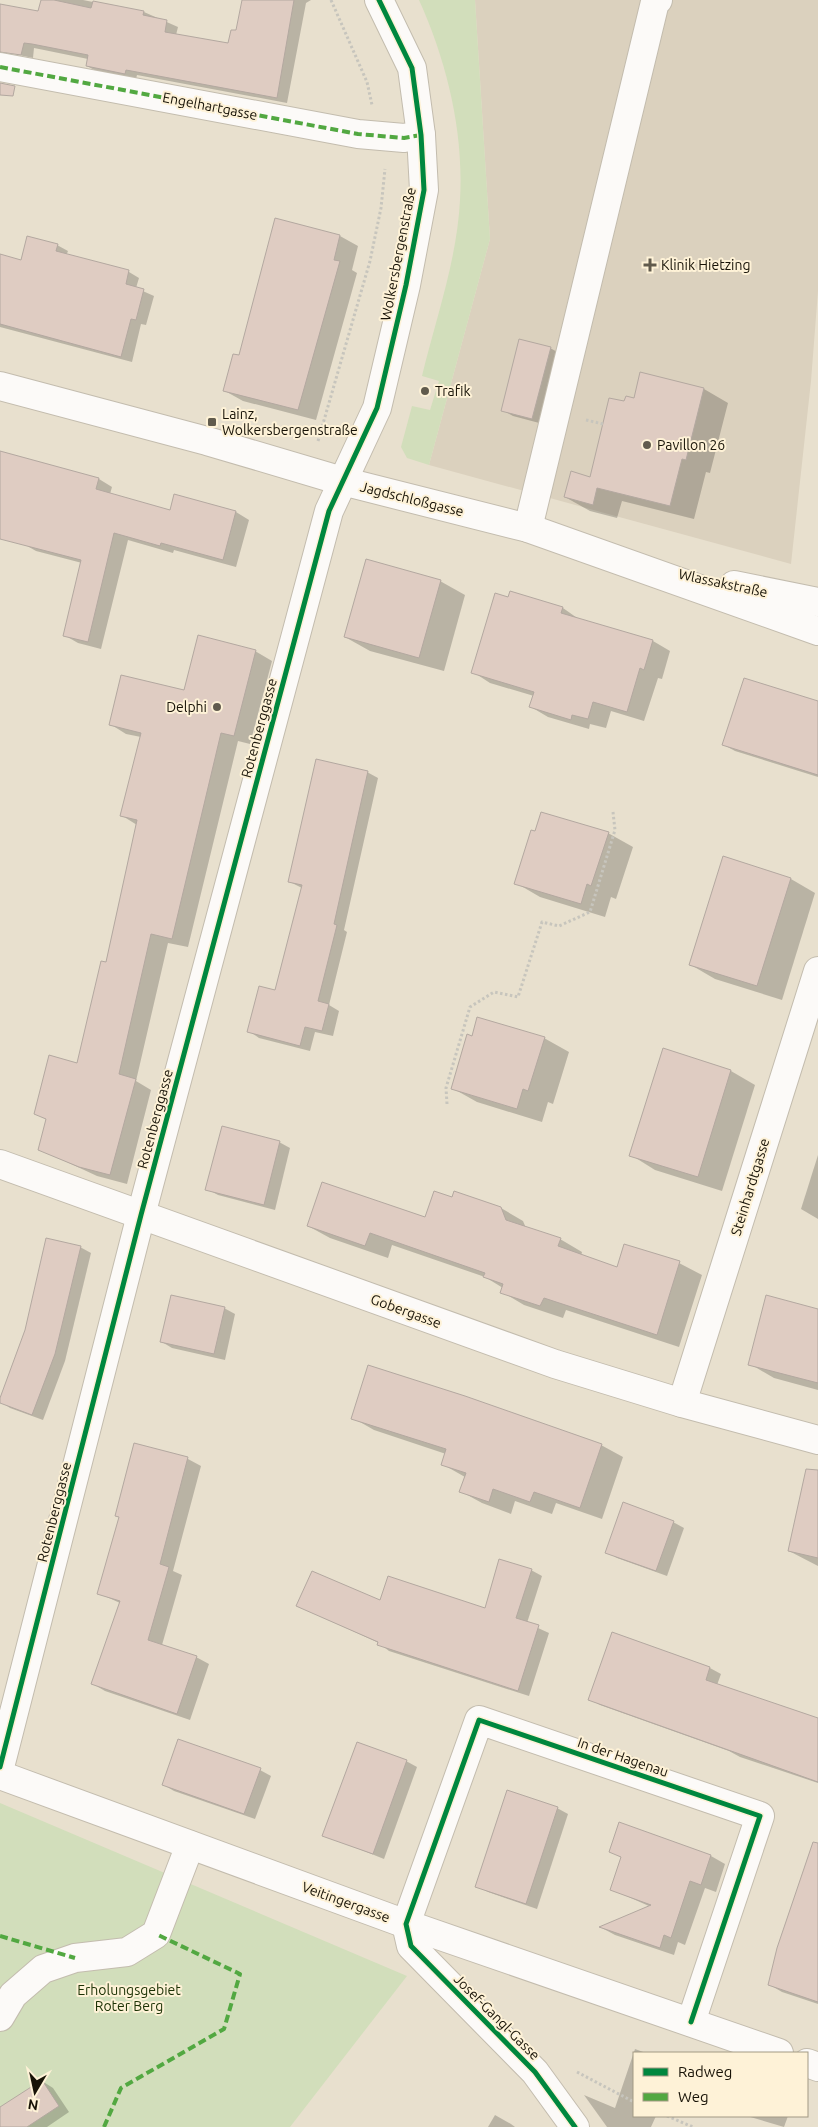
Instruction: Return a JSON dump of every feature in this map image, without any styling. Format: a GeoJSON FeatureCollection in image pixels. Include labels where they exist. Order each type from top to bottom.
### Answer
{"type":"FeatureCollection","features":[{"type":"Feature","properties":{"kind":"street","name":"Wolkersbergenstraße"},"geometry":{"type":"LineString","coordinates":[[342,481],[377,408],[398,319],[424,190],[421,136],[412,68],[379,0]]}},
{"type":"Feature","properties":{"kind":"street"},"geometry":{"type":"LineString","coordinates":[[528,528],[655,1]]}},
{"type":"Feature","properties":{"kind":"street","name":"Engelhartgasse"},"geometry":{"type":"LineString","coordinates":[[0,67],[358,134],[404,138],[421,136]]}},
{"type":"Feature","properties":{"kind":"street","name":"Jagdschloßgasse"},"geometry":{"type":"LineString","coordinates":[[0,386],[207,441],[342,481],[528,528],[818,630]]}},
{"type":"Feature","properties":{"kind":"street","name":"Rotenberggasse"},"geometry":{"type":"LineString","coordinates":[[0,1767],[141,1215],[329,511],[342,481]]}},
{"type":"Feature","properties":{"kind":"street","name":"Wlassakstraße"},"geometry":{"type":"LineString","coordinates":[[628,563],[818,602]]}},
{"type":"Feature","properties":{"kind":"street","name":"Steinhardtgasse"},"geometry":{"type":"LineString","coordinates":[[682,1403],[818,971]]}},
{"type":"Feature","properties":{"kind":"street","name":"Gobergasse"},"geometry":{"type":"LineString","coordinates":[[0,1164],[555,1364],[682,1403],[818,1440]]}},
{"type":"Feature","properties":{"kind":"street","name":"In der Hagenau"},"geometry":{"type":"LineString","coordinates":[[406,1924],[479,1720],[760,1816],[691,2022]]}},
{"type":"Feature","properties":{"kind":"street","name":"Veitingergasse"},"geometry":{"type":"LineString","coordinates":[[0,1775],[406,1924],[776,2052]]}},
{"type":"Feature","properties":{"kind":"street"},"geometry":{"type":"LineString","coordinates":[[0,2017],[14,1995],[42,1969],[76,1958],[127,1952],[156,1934],[190,1844]]}},
{"type":"Feature","properties":{"kind":"street","name":"Josef-Gangl-Gasse"},"geometry":{"type":"LineString","coordinates":[[406,1924],[411,1946],[535,2072],[575,2127]]}},
{"type":"Feature","properties":{"kind":"path"},"geometry":{"type":"LineString","coordinates":[[316,449],[370,261],[380,217],[386,177],[383,137],[367,82],[331,0]]}},
{"type":"Feature","properties":{"kind":"path"},"geometry":{"type":"LineString","coordinates":[[581,419],[602,424]]}},
{"type":"Feature","properties":{"kind":"path"},"geometry":{"type":"LineString","coordinates":[[447,1104],[446,1088],[470,1007],[494,992],[518,997],[542,922],[559,926],[590,912],[615,830],[613,812]]}},
{"type":"Feature","properties":{"kind":"path"},"geometry":{"type":"LineString","coordinates":[[535,2072],[553,2059],[633,2101]]}},
{"type":"Feature","properties":{"kind":"path"},"geometry":{"type":"LineString","coordinates":[[669,2117],[693,2127]]}},
{"type":"Feature","properties":{"kind":"shaded area","name":"Klinik Hietzing"},"geometry":{"type":"Polygon","coordinates":[[[475,0],[818,0],[818,291],[811,381],[791,564],[429,465],[490,239],[475,0]]]}},
{"type":"Feature","properties":{"kind":"green space"},"geometry":{"type":"Polygon","coordinates":[[[419,0],[475,0],[490,239],[429,465],[407,458],[401,447],[412,406],[430,410],[439,381],[422,376],[455,245],[461,174],[452,98],[438,48],[419,0]]]}},
{"type":"Feature","properties":{"kind":"green space","name":"Erholungsgebiet Roter Berg"},"geometry":{"type":"Polygon","coordinates":[[[0,1803],[407,1976],[290,2127],[0,2127],[0,1803]]]}},
{"type":"Feature","properties":{"kind":"building"},"geometry":{"type":"Polygon","coordinates":[[[41,0],[54,0],[91,8],[93,1],[144,11],[143,15],[167,20],[165,32],[228,43],[231,30],[236,30],[242,0],[294,0],[277,98],[126,70],[125,74],[86,66],[88,55],[32,44],[24,43],[21,55],[0,52],[0,4],[38,11],[41,0]]]}},
{"type":"Feature","properties":{"kind":"building"},"geometry":{"type":"Polygon","coordinates":[[[0,83],[15,86],[13,96],[0,95],[0,83]]]}},
{"type":"Feature","properties":{"kind":"building"},"geometry":{"type":"Polygon","coordinates":[[[275,218],[340,235],[334,260],[340,261],[298,410],[223,391],[233,354],[239,355],[275,218]]]}},
{"type":"Feature","properties":{"kind":"building"},"geometry":{"type":"Polygon","coordinates":[[[27,236],[58,244],[56,251],[129,270],[126,284],[144,289],[136,320],[131,319],[121,357],[0,324],[0,254],[21,260],[27,236]]]}},
{"type":"Feature","properties":{"kind":"building"},"geometry":{"type":"Polygon","coordinates":[[[519,339],[551,347],[532,419],[501,411],[519,339]]]}},
{"type":"Feature","properties":{"kind":"building","name":"Pavillon 26"},"geometry":{"type":"Polygon","coordinates":[[[640,372],[704,388],[686,460],[682,459],[670,506],[597,488],[593,505],[564,497],[571,471],[590,477],[609,398],[624,401],[626,396],[634,398],[640,372]]]}},
{"type":"Feature","properties":{"kind":"building"},"geometry":{"type":"Polygon","coordinates":[[[0,451],[99,478],[96,489],[170,510],[174,494],[236,511],[223,560],[161,543],[160,546],[114,533],[88,642],[63,636],[81,560],[0,539],[0,451]]]}},
{"type":"Feature","properties":{"kind":"building"},"geometry":{"type":"Polygon","coordinates":[[[366,559],[441,580],[419,658],[344,637],[366,559]]]}},
{"type":"Feature","properties":{"kind":"building"},"geometry":{"type":"Polygon","coordinates":[[[510,591],[563,607],[561,613],[653,640],[644,670],[640,668],[627,712],[593,702],[588,719],[572,715],[571,720],[529,707],[534,692],[471,673],[495,593],[508,597],[510,591]]]}},
{"type":"Feature","properties":{"kind":"building"},"geometry":{"type":"Polygon","coordinates":[[[198,635],[256,650],[234,736],[221,733],[172,939],[151,934],[119,1074],[136,1079],[110,1175],[79,1167],[38,1150],[46,1119],[34,1114],[49,1055],[77,1063],[101,961],[106,962],[137,820],[120,816],[141,733],[109,725],[121,675],[184,690],[198,635]]]}},
{"type":"Feature","properties":{"kind":"building"},"geometry":{"type":"Polygon","coordinates":[[[744,678],[818,701],[818,775],[722,745],[744,678]]]}},
{"type":"Feature","properties":{"kind":"building"},"geometry":{"type":"Polygon","coordinates":[[[316,759],[368,771],[334,924],[337,925],[318,1001],[329,1004],[322,1031],[305,1027],[300,1046],[247,1032],[259,986],[275,990],[302,885],[288,882],[316,759]]]}},
{"type":"Feature","properties":{"kind":"building"},"geometry":{"type":"Polygon","coordinates":[[[541,812],[609,832],[591,886],[587,884],[581,904],[514,884],[531,830],[535,831],[541,812]]]}},
{"type":"Feature","properties":{"kind":"building"},"geometry":{"type":"Polygon","coordinates":[[[723,856],[791,878],[757,986],[689,965],[723,856]]]}},
{"type":"Feature","properties":{"kind":"building"},"geometry":{"type":"Polygon","coordinates":[[[477,1017],[545,1037],[528,1091],[523,1089],[517,1109],[451,1089],[467,1034],[472,1036],[477,1017]]]}},
{"type":"Feature","properties":{"kind":"building"},"geometry":{"type":"Polygon","coordinates":[[[663,1048],[731,1070],[698,1177],[629,1156],[663,1048]]]}},
{"type":"Feature","properties":{"kind":"building"},"geometry":{"type":"Polygon","coordinates":[[[222,1126],[280,1141],[264,1205],[205,1190],[222,1126]]]}},
{"type":"Feature","properties":{"kind":"building"},"geometry":{"type":"Polygon","coordinates":[[[322,1182],[425,1217],[434,1191],[452,1197],[454,1191],[501,1207],[506,1220],[561,1238],[558,1246],[617,1267],[624,1244],[680,1261],[657,1335],[544,1298],[540,1306],[500,1293],[503,1284],[483,1277],[485,1273],[370,1233],[365,1246],[307,1226],[322,1182]]]}},
{"type":"Feature","properties":{"kind":"building"},"geometry":{"type":"Polygon","coordinates":[[[46,1238],[81,1246],[55,1354],[32,1415],[0,1403],[0,1398],[25,1330],[46,1238]]]}},
{"type":"Feature","properties":{"kind":"building"},"geometry":{"type":"Polygon","coordinates":[[[171,1295],[225,1307],[214,1354],[160,1342],[171,1295]]]}},
{"type":"Feature","properties":{"kind":"building"},"geometry":{"type":"Polygon","coordinates":[[[766,1295],[818,1309],[818,1383],[748,1365],[766,1295]]]}},
{"type":"Feature","properties":{"kind":"building"},"geometry":{"type":"Polygon","coordinates":[[[368,1365],[465,1396],[602,1444],[580,1508],[534,1492],[530,1502],[493,1489],[489,1502],[459,1492],[466,1473],[441,1465],[446,1449],[351,1419],[368,1365]]]}},
{"type":"Feature","properties":{"kind":"building"},"geometry":{"type":"Polygon","coordinates":[[[134,1443],[188,1457],[160,1564],[169,1567],[148,1640],[197,1656],[177,1714],[91,1684],[120,1601],[97,1594],[119,1517],[115,1516],[134,1443]]]}},
{"type":"Feature","properties":{"kind":"building"},"geometry":{"type":"Polygon","coordinates":[[[806,1469],[818,1470],[818,1558],[788,1551],[806,1469]]]}},
{"type":"Feature","properties":{"kind":"building"},"geometry":{"type":"Polygon","coordinates":[[[623,1502],[674,1521],[656,1571],[605,1553],[623,1502]]]}},
{"type":"Feature","properties":{"kind":"building"},"geometry":{"type":"Polygon","coordinates":[[[499,1559],[532,1569],[516,1618],[539,1625],[518,1691],[377,1645],[378,1642],[296,1606],[312,1571],[380,1600],[388,1576],[485,1608],[499,1559]]]}},
{"type":"Feature","properties":{"kind":"building"},"geometry":{"type":"Polygon","coordinates":[[[612,1632],[710,1667],[706,1680],[818,1718],[818,1782],[588,1700],[612,1632]]]}},
{"type":"Feature","properties":{"kind":"building"},"geometry":{"type":"Polygon","coordinates":[[[178,1739],[261,1768],[244,1814],[162,1785],[178,1739]]]}},
{"type":"Feature","properties":{"kind":"building"},"geometry":{"type":"Polygon","coordinates":[[[357,1742],[407,1760],[373,1854],[322,1836],[357,1742]]]}},
{"type":"Feature","properties":{"kind":"building"},"geometry":{"type":"Polygon","coordinates":[[[507,1790],[558,1807],[526,1904],[475,1887],[507,1790]]]}},
{"type":"Feature","properties":{"kind":"building"},"geometry":{"type":"Polygon","coordinates":[[[619,1822],[711,1855],[701,1885],[690,1881],[671,1938],[664,1935],[660,1948],[599,1927],[651,1905],[610,1890],[621,1857],[609,1852],[619,1822]]]}},
{"type":"Feature","properties":{"kind":"building"},"geometry":{"type":"Polygon","coordinates":[[[813,1842],[818,1843],[818,2002],[768,1985],[777,1948],[813,1842]]]}},
{"type":"Feature","properties":{"kind":"building"},"geometry":{"type":"Polygon","coordinates":[[[42,2080],[59,2106],[27,2127],[0,2127],[0,2107],[42,2080]]]}},
{"type":"Feature","properties":{"kind":"marked path"},"geometry":{"type":"LineString","coordinates":[[0,67],[358,134],[404,138],[421,135]]}},
{"type":"Feature","properties":{"kind":"marked path"},"geometry":{"type":"LineString","coordinates":[[104,2127],[121,2088],[224,2029],[240,1974],[156,1934]]}},
{"type":"Feature","properties":{"kind":"marked path"},"geometry":{"type":"LineString","coordinates":[[0,1936],[75,1958]]}},
{"type":"Feature","properties":{"kind":"cycle path"},"geometry":{"type":"LineString","coordinates":[[0,1767],[141,1215],[329,511],[377,408],[406,285],[424,190],[421,135],[412,68],[379,0]]}},
{"type":"Feature","properties":{"kind":"cycle path"},"geometry":{"type":"LineString","coordinates":[[575,2127],[535,2072],[411,1946],[406,1924],[479,1720],[760,1816],[691,2022]]}},
{"type":"Feature","properties":{"kind":"place","name":"Klinik Hietzing"},"geometry":{"type":"Point","coordinates":[650,265]}},
{"type":"Feature","properties":{"kind":"place","name":"Trafik"},"geometry":{"type":"Point","coordinates":[425,391]}},
{"type":"Feature","properties":{"kind":"place","name":"Lainz, Wolkersbergenstraße"},"geometry":{"type":"Point","coordinates":[212,422]}},
{"type":"Feature","properties":{"kind":"place","name":"Pavillon 26"},"geometry":{"type":"Point","coordinates":[647,445]}},
{"type":"Feature","properties":{"kind":"place","name":"Delphi"},"geometry":{"type":"Point","coordinates":[217,707]}}]}
